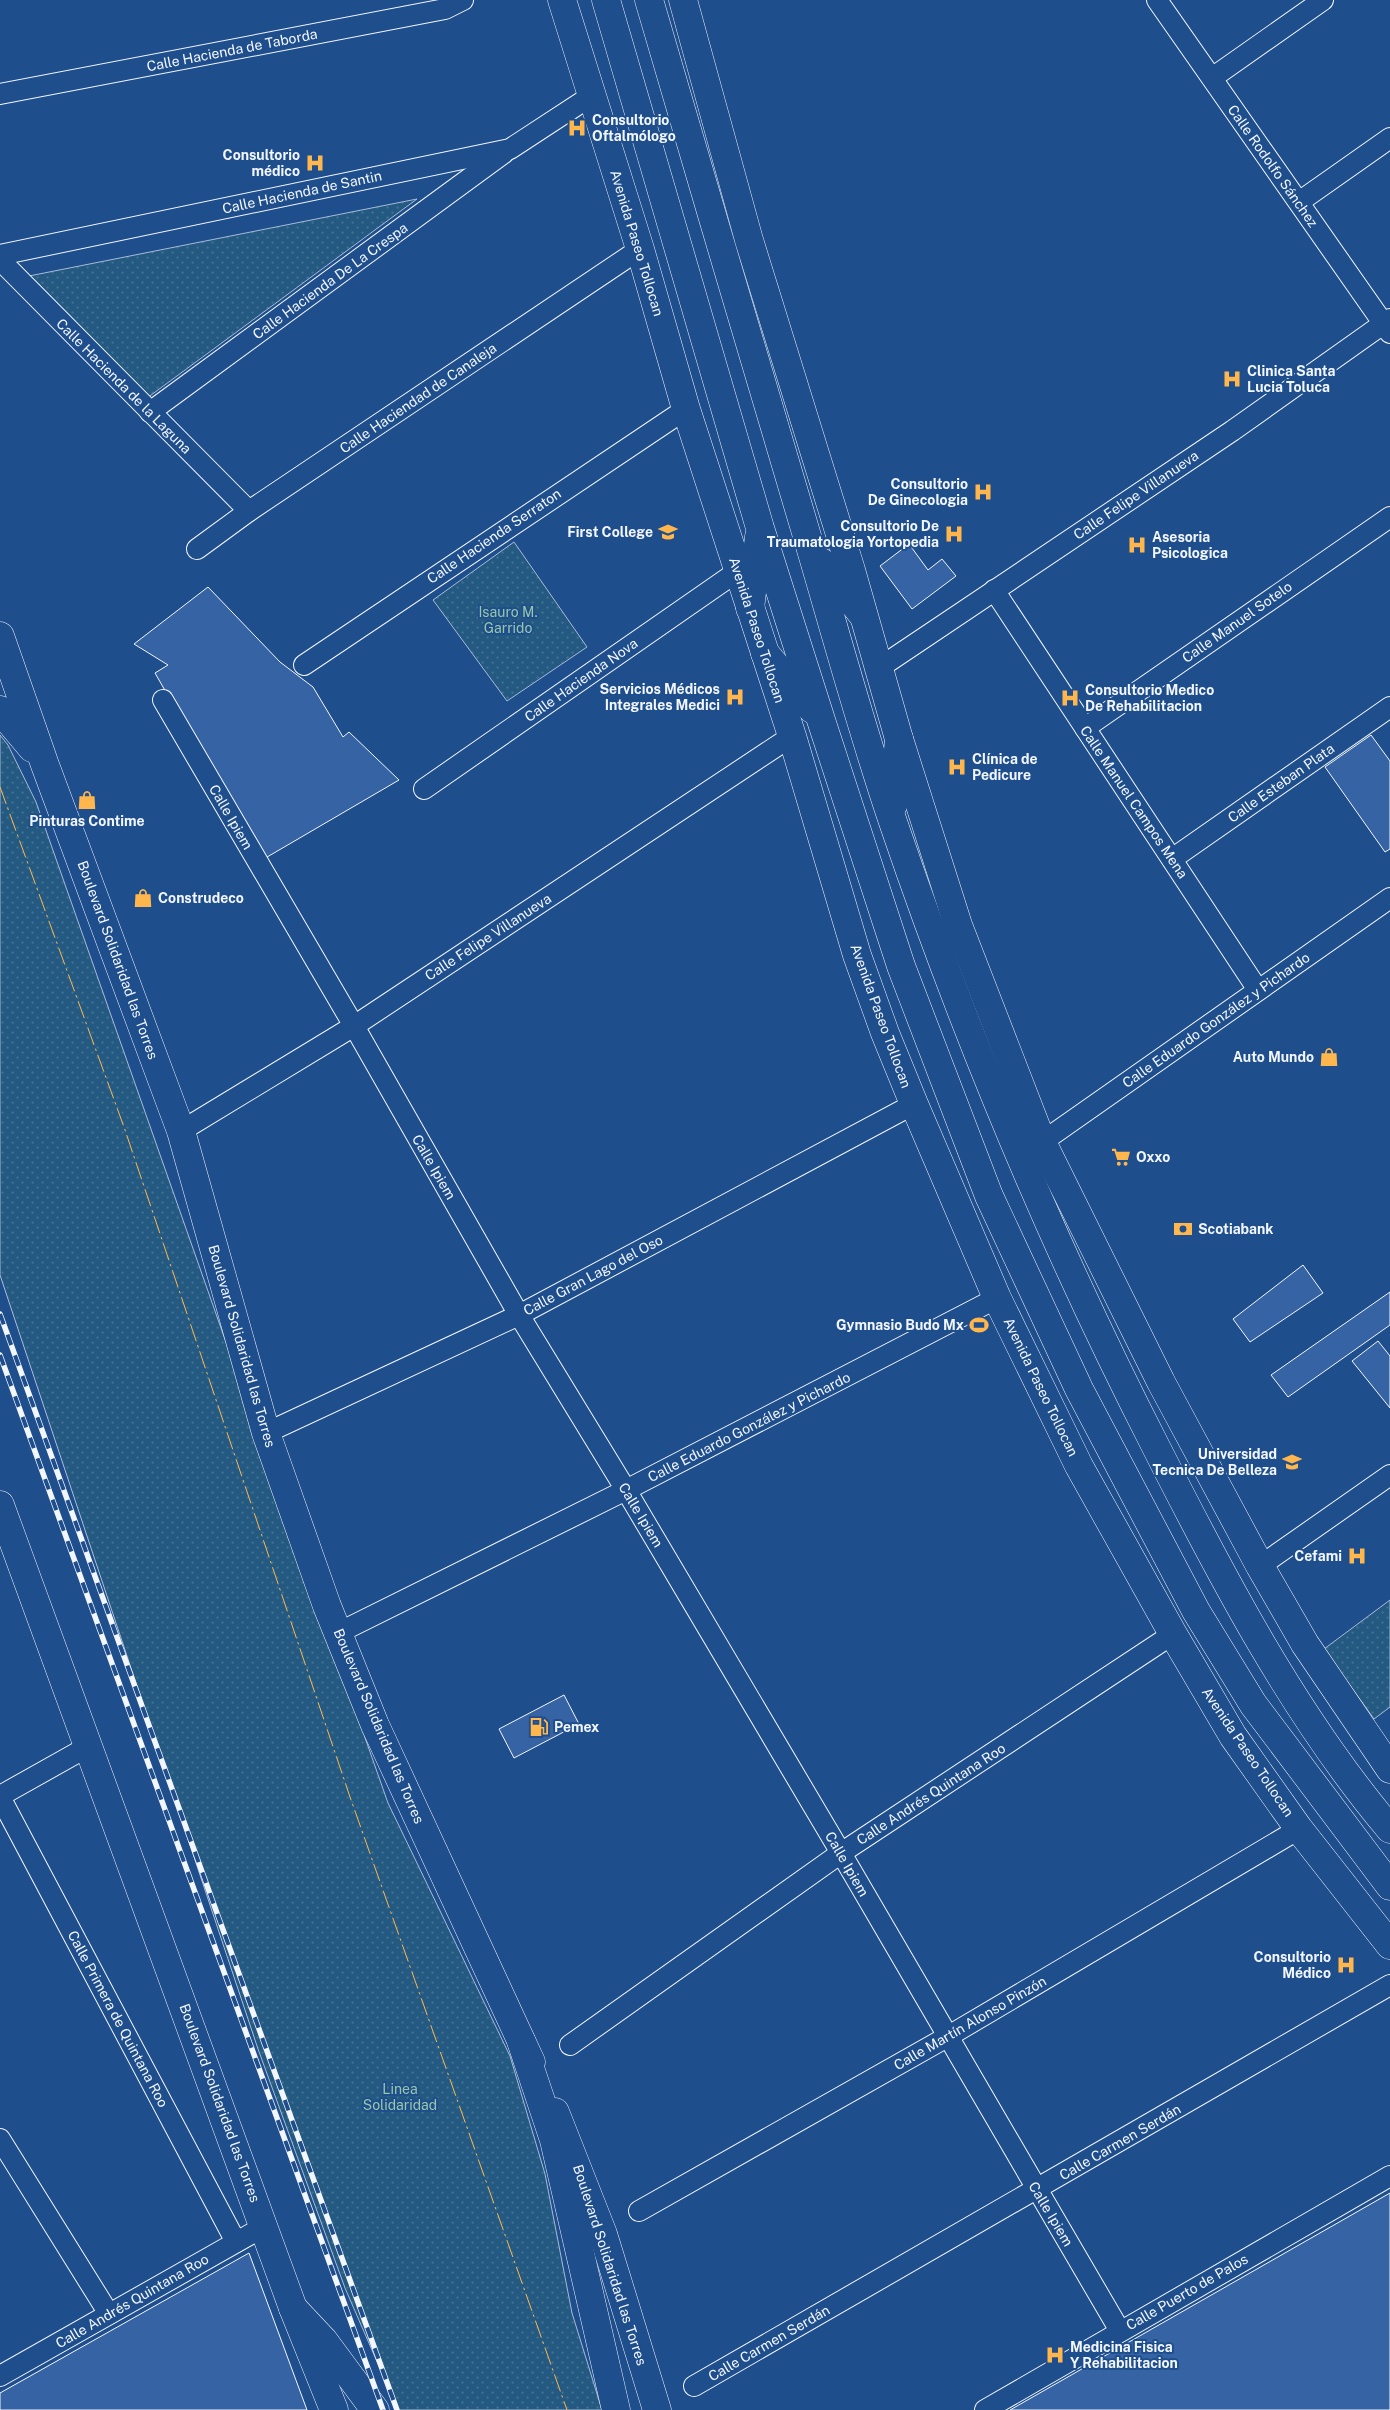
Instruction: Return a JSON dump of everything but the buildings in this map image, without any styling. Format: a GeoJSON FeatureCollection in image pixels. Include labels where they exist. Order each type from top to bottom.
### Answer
{"type":"FeatureCollection","features":[{"type":"Feature","properties":{"kind":"main road","name":"Avenida Paseo Tollocan"},"geometry":{"type":"LineString","coordinates":[[562,0],[640,249],[686,409],[792,736],[857,955],[885,1033],[914,1104],[997,1298],[1080,1466],[1173,1634],[1233,1736],[1299,1829],[1390,1945]]}},
{"type":"Feature","properties":{"kind":"main road"},"geometry":{"type":"LineString","coordinates":[[606,0],[760,528],[821,720],[901,966],[989,1196],[1079,1389],[1196,1610],[1253,1704],[1390,1886]]}},
{"type":"Feature","properties":{"kind":"main road"},"geometry":{"type":"LineString","coordinates":[[649,0],[892,818],[942,959],[1024,1170],[1122,1382],[1184,1503],[1250,1622],[1309,1718],[1371,1806],[1390,1829]]}},
{"type":"Feature","properties":{"kind":"main road"},"geometry":{"type":"LineString","coordinates":[[683,0],[750,240],[851,570],[899,739],[958,925],[1042,1142],[1161,1382],[1260,1566],[1305,1644],[1390,1769]]}},
{"type":"Feature","properties":{"kind":"main road"},"geometry":{"type":"LineString","coordinates":[[699,0],[700,58]]}},
{"type":"Feature","properties":{"kind":"main road"},"geometry":{"type":"LineString","coordinates":[[750,608],[760,528]]}},
{"type":"Feature","properties":{"kind":"main road"},"geometry":{"type":"LineString","coordinates":[[812,552],[862,614]]}},
{"type":"Feature","properties":{"kind":"main road","name":"Boulevard Solidaridad las Torres"},"geometry":{"type":"LineString","coordinates":[[0,636],[45,765],[181,1131],[266,1433],[327,1606],[375,1725],[563,2130],[588,2194],[657,2410]]}},
{"type":"Feature","properties":{"kind":"main road"},"geometry":{"type":"LineString","coordinates":[[765,653],[821,720]]}},
{"type":"Feature","properties":{"kind":"main road"},"geometry":{"type":"LineString","coordinates":[[0,710],[20,732],[45,765]]}},
{"type":"Feature","properties":{"kind":"main road"},"geometry":{"type":"LineString","coordinates":[[892,818],[899,739]]}},
{"type":"Feature","properties":{"kind":"main road","name":"Boulevard Solidaridad las Torres"},"geometry":{"type":"LineString","coordinates":[[1,1512],[89,1746],[265,2226],[293,2308],[334,2410]]}},
{"type":"Feature","properties":{"kind":"main road","name":"Boulevard Solidaridad las Torres"},"geometry":{"type":"LineString","coordinates":[[521,2040],[554,2140],[616,2410]]}},
{"type":"Feature","properties":{"kind":"main road","name":"Boulevard Solidaridad las Torres"},"geometry":{"type":"LineString","coordinates":[[293,2308],[324,2341],[375,2410]]}},
{"type":"Feature","properties":{"kind":"street","name":"Calle Hacienda de Taborda"},"geometry":{"type":"LineString","coordinates":[[0,94],[445,9],[462,0]]}},
{"type":"Feature","properties":{"kind":"street","name":"Calle Rodolfo Sánchez"},"geometry":{"type":"LineString","coordinates":[[1156,0],[1388,325]]}},
{"type":"Feature","properties":{"kind":"street"},"geometry":{"type":"LineString","coordinates":[[1212,78],[1323,0]]}},
{"type":"Feature","properties":{"kind":"street","name":"Calle Hacienda de Santin"},"geometry":{"type":"LineString","coordinates":[[0,255],[510,149],[591,96]]}},
{"type":"Feature","properties":{"kind":"street"},"geometry":{"type":"LineString","coordinates":[[1299,202],[1390,138]]}},
{"type":"Feature","properties":{"kind":"street","name":"Calle Hacienda De La Crespa"},"geometry":{"type":"LineString","coordinates":[[150,412],[510,149]]}},
{"type":"Feature","properties":{"kind":"street","name":"Calle Haciendad de Canaleja"},"geometry":{"type":"LineString","coordinates":[[197,549],[249,511],[640,249]]}},
{"type":"Feature","properties":{"kind":"street","name":"Calle Hacienda de la Laguna"},"geometry":{"type":"LineString","coordinates":[[0,260],[249,511]]}},
{"type":"Feature","properties":{"kind":"street","name":"Calle Felipe Villanueva"},"geometry":{"type":"LineString","coordinates":[[879,668],[1388,325]]}},
{"type":"Feature","properties":{"kind":"street","name":"Calle Hacienda Serraton"},"geometry":{"type":"LineString","coordinates":[[304,665],[686,409]]}},
{"type":"Feature","properties":{"kind":"street","name":"Calle Manuel Sotelo"},"geometry":{"type":"LineString","coordinates":[[1085,728],[1390,517]]}},
{"type":"Feature","properties":{"kind":"street","name":"Calle Hacienda Nova"},"geometry":{"type":"LineString","coordinates":[[424,789],[738,570]]}},
{"type":"Feature","properties":{"kind":"street","name":"Calle Manuel Campos Mena"},"geometry":{"type":"LineString","coordinates":[[994,590],[1258,990]]}},
{"type":"Feature","properties":{"kind":"street","name":"Calle Ipiem"},"geometry":{"type":"LineString","coordinates":[[163,700],[354,1026],[518,1315],[626,1490],[841,1853],[946,2037],[1120,2331]]}},
{"type":"Feature","properties":{"kind":"street","name":"Calle Esteban Plata"},"geometry":{"type":"LineString","coordinates":[[1172,859],[1390,706]]}},
{"type":"Feature","properties":{"kind":"street","name":"Calle Felipe Villanueva"},"geometry":{"type":"LineString","coordinates":[[181,1131],[354,1026],[792,736]]}},
{"type":"Feature","properties":{"kind":"street","name":"Calle Eduardo González y Pichardo"},"geometry":{"type":"LineString","coordinates":[[1042,1142],[1390,898]]}},
{"type":"Feature","properties":{"kind":"street","name":"Calle Gran Lago del Oso"},"geometry":{"type":"LineString","coordinates":[[266,1433],[518,1315],[914,1104]]}},
{"type":"Feature","properties":{"kind":"street","name":"Calle Eduardo González y Pichardo"},"geometry":{"type":"LineString","coordinates":[[338,1633],[626,1490],[997,1298]]}},
{"type":"Feature","properties":{"kind":"street"},"geometry":{"type":"LineString","coordinates":[[1260,1566],[1390,1475]]}},
{"type":"Feature","properties":{"kind":"street","name":"Calle Andrés Quintana Roo"},"geometry":{"type":"LineString","coordinates":[[570,2045],[841,1853],[1173,1634]]}},
{"type":"Feature","properties":{"kind":"street"},"geometry":{"type":"LineString","coordinates":[[0,1796],[89,1746]]}},
{"type":"Feature","properties":{"kind":"street","name":"Calle Primera de Quintana Roo"},"geometry":{"type":"LineString","coordinates":[[0,1796],[236,2242]]}},
{"type":"Feature","properties":{"kind":"street","name":"Calle Martín Alonso Pinzón"},"geometry":{"type":"LineString","coordinates":[[639,2211],[946,2037],[1299,1829]]}},
{"type":"Feature","properties":{"kind":"street","name":"Calle Carmen Serdán"},"geometry":{"type":"LineString","coordinates":[[694,2386],[1390,1985]]}},
{"type":"Feature","properties":{"kind":"street"},"geometry":{"type":"LineString","coordinates":[[0,2140],[109,2314]]}},
{"type":"Feature","properties":{"kind":"street","name":"Calle Puerto de Palos"},"geometry":{"type":"LineString","coordinates":[[985,2410],[1390,2176]]}},
{"type":"Feature","properties":{"kind":"street","name":"Calle Andrés Quintana Roo"},"geometry":{"type":"LineString","coordinates":[[0,2376],[265,2226]]}},
{"type":"Feature","properties":{"kind":"green space"},"geometry":{"type":"Polygon","coordinates":[[[417,199],[143,401],[24,277],[417,199]]]}},
{"type":"Feature","properties":{"kind":"green space","name":"Isauro M. Garrido"},"geometry":{"type":"Polygon","coordinates":[[[514,542],[587,647],[507,701],[433,600],[514,542]]]}},
{"type":"Feature","properties":{"kind":"green space","name":"Linea Solidaridad"},"geometry":{"type":"Polygon","coordinates":[[[0,735],[8,745],[36,802],[388,1803],[510,2056],[545,2174],[572,2313],[602,2410],[398,2410],[345,2288],[258,2049],[0,1275],[0,735]]]}},
{"type":"Feature","properties":{"kind":"green space"},"geometry":{"type":"Polygon","coordinates":[[[1390,1600],[1390,1707],[1374,1719],[1324,1649],[1390,1600]]]}},
{"type":"Feature","properties":{"kind":"railway"},"geometry":{"type":"LineString","coordinates":[[0,1314],[397,2410]]}},
{"type":"Feature","properties":{"kind":"railway"},"geometry":{"type":"LineString","coordinates":[[0,1355],[383,2410]]}},
{"type":"Feature","properties":{"kind":"power"},"geometry":{"type":"LineString","coordinates":[[0,787],[124,1127],[350,1797],[567,2410]]}},
{"type":"Feature","properties":{"kind":"place","name":"Consultorio Oftalmólogo"},"geometry":{"type":"Point","coordinates":[577,128]}},
{"type":"Feature","properties":{"kind":"place","name":"Consultorio médico"},"geometry":{"type":"Point","coordinates":[315,163]}},
{"type":"Feature","properties":{"kind":"place","name":"Clinica Santa Lucia Toluca"},"geometry":{"type":"Point","coordinates":[1232,379]}},
{"type":"Feature","properties":{"kind":"place","name":"Consultorio De Ginecologia"},"geometry":{"type":"Point","coordinates":[983,492]}},
{"type":"Feature","properties":{"kind":"place","name":"First College"},"geometry":{"type":"Point","coordinates":[668,532]}},
{"type":"Feature","properties":{"kind":"place","name":"Consultorio De Traumatologia Yortopedia"},"geometry":{"type":"Point","coordinates":[954,534]}},
{"type":"Feature","properties":{"kind":"place","name":"Asesoria Psicologica"},"geometry":{"type":"Point","coordinates":[1137,545]}},
{"type":"Feature","properties":{"kind":"place","name":"Servicios Médicos Integrales Medici"},"geometry":{"type":"Point","coordinates":[735,697]}},
{"type":"Feature","properties":{"kind":"place","name":"Consultorio Medico De Rehabilitacion"},"geometry":{"type":"Point","coordinates":[1070,698]}},
{"type":"Feature","properties":{"kind":"place","name":"Clínica de Pedicure"},"geometry":{"type":"Point","coordinates":[957,767]}},
{"type":"Feature","properties":{"kind":"place","name":"Pinturas Contime"},"geometry":{"type":"Point","coordinates":[87,800]}},
{"type":"Feature","properties":{"kind":"place","name":"Construdeco"},"geometry":{"type":"Point","coordinates":[143,898]}},
{"type":"Feature","properties":{"kind":"place","name":"Auto Mundo"},"geometry":{"type":"Point","coordinates":[1329,1057]}},
{"type":"Feature","properties":{"kind":"place","name":"Oxxo"},"geometry":{"type":"Point","coordinates":[1121,1157]}},
{"type":"Feature","properties":{"kind":"place","name":"Scotiabank"},"geometry":{"type":"Point","coordinates":[1183,1229]}},
{"type":"Feature","properties":{"kind":"place","name":"Gymnasio Budo Mx"},"geometry":{"type":"Point","coordinates":[979,1325]}},
{"type":"Feature","properties":{"kind":"place","name":"Universidad Tecnica De Belleza"},"geometry":{"type":"Point","coordinates":[1292,1462]}},
{"type":"Feature","properties":{"kind":"place","name":"Cefami"},"geometry":{"type":"Point","coordinates":[1357,1556]}},
{"type":"Feature","properties":{"kind":"place","name":"Pemex"},"geometry":{"type":"Point","coordinates":[539,1727]}},
{"type":"Feature","properties":{"kind":"place","name":"Consultorio Médico"},"geometry":{"type":"Point","coordinates":[1346,1965]}},
{"type":"Feature","properties":{"kind":"place","name":"Medicina Fisica Y Rehabilitacion"},"geometry":{"type":"Point","coordinates":[1055,2355]}}]}
